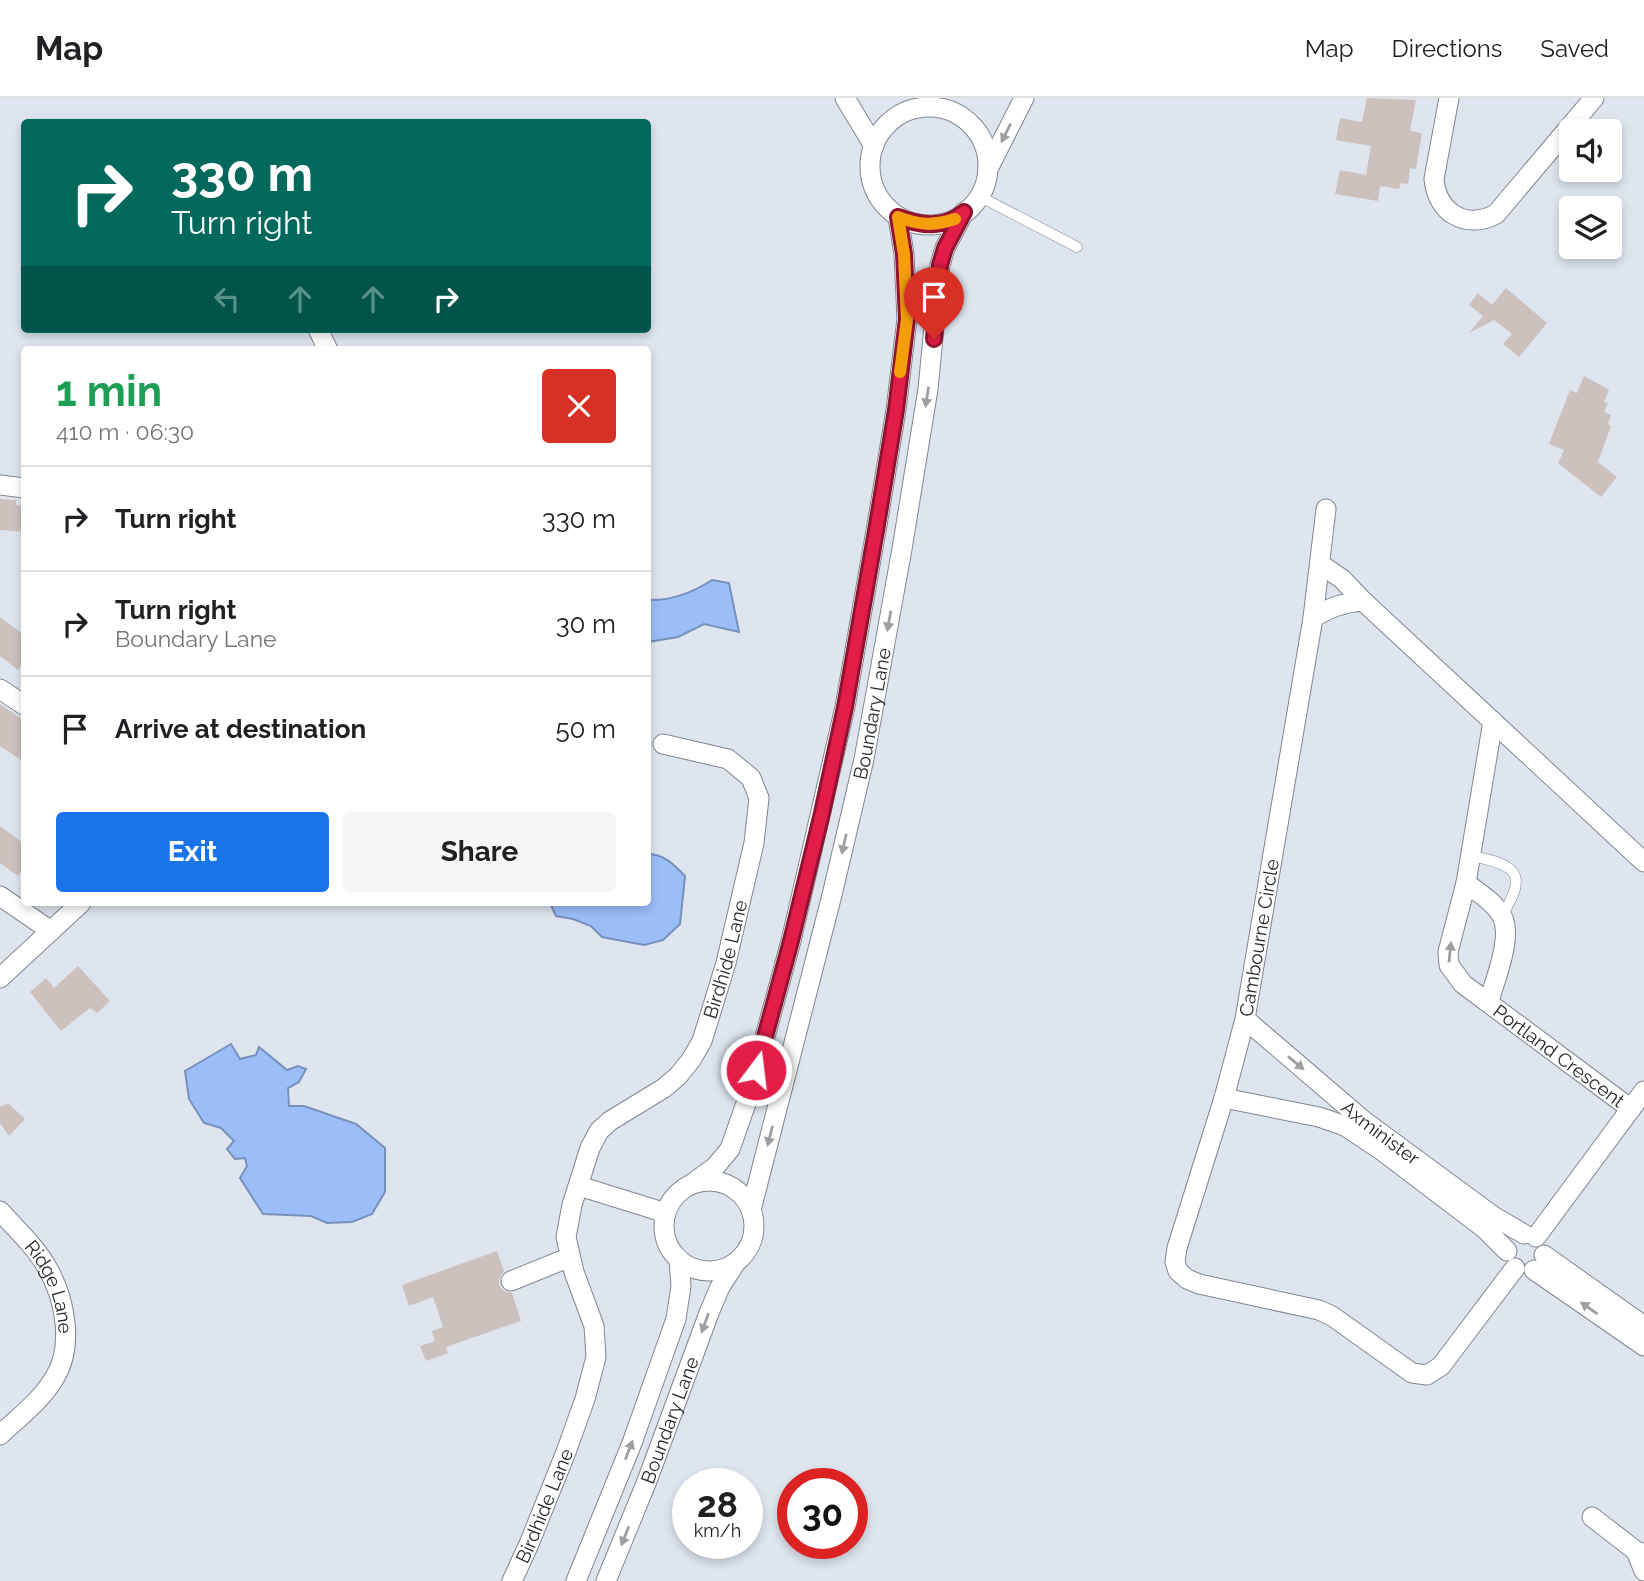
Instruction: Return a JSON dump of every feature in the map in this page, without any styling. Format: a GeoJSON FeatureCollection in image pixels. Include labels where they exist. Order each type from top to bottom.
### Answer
{"type":"FeatureCollection","features":[{"type":"Feature","properties":{"kind":"street"},"geometry":{"type":"LineString","coordinates":[[845,98],[874,146]]}},
{"type":"Feature","properties":{"kind":"street"},"geometry":{"type":"LineString","coordinates":[[950,111],[966,98]]}},
{"type":"Feature","properties":{"kind":"street"},"geometry":{"type":"LineString","coordinates":[[988,169],[986,150],[978,134],[965,120],[950,111],[906,104],[883,130],[874,146],[870,166],[873,186],[883,204],[898,217],[917,225],[937,225],[957,219],[973,206],[984,188],[988,169],[1024,98]]}},
{"type":"Feature","properties":{"kind":"street"},"geometry":{"type":"LineString","coordinates":[[1449,98],[1434,179],[1435,190],[1444,207],[1455,216],[1479,221],[1496,214],[1594,98]]}},
{"type":"Feature","properties":{"kind":"street","name":"Boundary Lane"},"geometry":{"type":"LineString","coordinates":[[751,1210],[864,759],[928,389],[940,265],[945,248],[964,212]]}},
{"type":"Feature","properties":{"kind":"street","name":"Boundary Lane"},"geometry":{"type":"LineString","coordinates":[[693,1183],[715,1167],[730,1149],[750,1092],[794,928],[845,707],[884,486],[907,319],[904,254],[898,217]]}},
{"type":"Feature","properties":{"kind":"street"},"geometry":{"type":"LineString","coordinates":[[0,485],[21,488]]}},
{"type":"Feature","properties":{"kind":"street","name":"Cambourne Circle"},"geometry":{"type":"LineString","coordinates":[[1325,509],[1313,618],[1244,1019],[1224,1098],[1177,1248],[1175,1262],[1178,1271],[1199,1284],[1332,1315],[1412,1373],[1427,1375],[1441,1366],[1644,1091]]}},
{"type":"Feature","properties":{"kind":"street"},"geometry":{"type":"LineString","coordinates":[[1320,564],[1342,579],[1644,862]]}},
{"type":"Feature","properties":{"kind":"street"},"geometry":{"type":"LineString","coordinates":[[1313,618],[1329,608],[1363,601]]}},
{"type":"Feature","properties":{"kind":"street"},"geometry":{"type":"LineString","coordinates":[[0,688],[21,703]]}},
{"type":"Feature","properties":{"kind":"street","name":"Portland Crescent"},"geometry":{"type":"LineString","coordinates":[[1493,721],[1466,883],[1448,952],[1449,965],[1462,984],[1489,1001],[1631,1109]]}},
{"type":"Feature","properties":{"kind":"street","name":"Birdhide Lane"},"geometry":{"type":"LineString","coordinates":[[512,1581],[566,1452],[585,1399],[596,1357],[594,1326],[569,1258],[566,1237],[572,1205],[590,1148],[599,1131],[620,1113],[664,1088],[678,1076],[702,1041],[726,963],[754,843],[759,798],[751,778],[728,759],[663,744]]}},
{"type":"Feature","properties":{"kind":"street"},"geometry":{"type":"LineString","coordinates":[[1466,883],[1501,915]]}},
{"type":"Feature","properties":{"kind":"street"},"geometry":{"type":"LineString","coordinates":[[0,896],[51,931]]}},
{"type":"Feature","properties":{"kind":"street"},"geometry":{"type":"LineString","coordinates":[[0,978],[78,906]]}},
{"type":"Feature","properties":{"kind":"street","name":"Portland Crescent"},"geometry":{"type":"LineString","coordinates":[[1489,1001],[1503,954],[1504,923],[1501,915]]}},
{"type":"Feature","properties":{"kind":"street","name":"Axminister"},"geometry":{"type":"LineString","coordinates":[[1244,1019],[1364,1121],[1493,1216],[1527,1253],[1644,1346]]}},
{"type":"Feature","properties":{"kind":"street","name":"Axminister"},"geometry":{"type":"LineString","coordinates":[[1224,1098],[1319,1117],[1345,1126],[1485,1229],[1644,1326]]}},
{"type":"Feature","properties":{"kind":"street"},"geometry":{"type":"LineString","coordinates":[[721,1182],[734,1188],[745,1198],[751,1210],[754,1224],[752,1239],[746,1252],[723,1269],[708,1271],[692,1268],[679,1260],[669,1248],[664,1234],[669,1203],[679,1191],[693,1183],[721,1182]]}},
{"type":"Feature","properties":{"kind":"street"},"geometry":{"type":"LineString","coordinates":[[579,1186],[666,1213]]}},
{"type":"Feature","properties":{"kind":"street","name":"Ridge Lane"},"geometry":{"type":"LineString","coordinates":[[0,1211],[48,1268],[63,1311],[66,1340],[61,1367],[54,1380],[0,1435]]}},
{"type":"Feature","properties":{"kind":"street"},"geometry":{"type":"LineString","coordinates":[[511,1281],[569,1258]]}},
{"type":"Feature","properties":{"kind":"street","name":"Boundary Lane"},"geometry":{"type":"LineString","coordinates":[[576,1581],[632,1443],[676,1319],[681,1286],[679,1260]]}},
{"type":"Feature","properties":{"kind":"street","name":"Boundary Lane"},"geometry":{"type":"LineString","coordinates":[[606,1581],[647,1481],[712,1305],[736,1262]]}},
{"type":"Feature","properties":{"kind":"street"},"geometry":{"type":"LineString","coordinates":[[1592,1517],[1640,1553],[1644,1571]]}},
{"type":"Feature","properties":{"kind":"lane"},"geometry":{"type":"LineString","coordinates":[[979,196],[1077,247]]}},
{"type":"Feature","properties":{"kind":"lane"},"geometry":{"type":"LineString","coordinates":[[1471,856],[1497,861],[1507,865],[1514,873],[1517,885],[1513,899],[1501,915]]}},
{"type":"Feature","properties":{"kind":"water"},"geometry":{"type":"Polygon","coordinates":[[[712,580],[729,583],[739,632],[704,624],[678,637],[651,642],[651,600],[665,599],[697,589],[712,580]]]}},
{"type":"Feature","properties":{"kind":"water"},"geometry":{"type":"Polygon","coordinates":[[[651,854],[664,858],[685,876],[680,924],[663,940],[644,945],[602,937],[591,926],[556,916],[551,906],[651,906],[651,854]]]}},
{"type":"Feature","properties":{"kind":"water"},"geometry":{"type":"Polygon","coordinates":[[[231,1044],[240,1059],[256,1055],[259,1047],[287,1070],[298,1066],[306,1069],[299,1082],[288,1088],[289,1106],[304,1106],[356,1124],[385,1148],[385,1192],[372,1214],[352,1222],[327,1223],[311,1216],[263,1214],[240,1178],[247,1166],[245,1158],[235,1159],[227,1149],[234,1141],[221,1128],[204,1123],[189,1099],[185,1071],[231,1044]]]}},
{"type":"Feature","properties":{"kind":"building"},"geometry":{"type":"Polygon","coordinates":[[[1367,98],[1416,100],[1410,131],[1422,133],[1416,169],[1410,168],[1408,184],[1401,183],[1399,189],[1380,186],[1378,201],[1335,194],[1340,170],[1366,175],[1371,146],[1336,140],[1340,118],[1362,122],[1367,98]]]}},
{"type":"Feature","properties":{"kind":"building"},"geometry":{"type":"Polygon","coordinates":[[[1506,288],[1547,323],[1519,357],[1503,344],[1512,334],[1494,320],[1469,333],[1483,316],[1469,305],[1478,293],[1492,305],[1506,288]]]}},
{"type":"Feature","properties":{"kind":"building"},"geometry":{"type":"Polygon","coordinates":[[[1584,376],[1609,390],[1604,402],[1608,403],[1604,412],[1611,415],[1608,424],[1611,426],[1598,462],[1617,477],[1601,497],[1558,463],[1564,450],[1549,444],[1570,390],[1577,393],[1584,376]]]}},
{"type":"Feature","properties":{"kind":"building"},"geometry":{"type":"Polygon","coordinates":[[[0,499],[16,500],[16,505],[21,506],[21,532],[0,530],[0,499]]]}},
{"type":"Feature","properties":{"kind":"building"},"geometry":{"type":"Polygon","coordinates":[[[0,617],[21,633],[21,666],[18,670],[0,656],[0,617]]]}},
{"type":"Feature","properties":{"kind":"building"},"geometry":{"type":"Polygon","coordinates":[[[0,704],[21,719],[21,760],[0,746],[0,704]]]}},
{"type":"Feature","properties":{"kind":"building"},"geometry":{"type":"Polygon","coordinates":[[[0,826],[21,842],[21,871],[18,876],[0,863],[0,826]]]}},
{"type":"Feature","properties":{"kind":"building"},"geometry":{"type":"Polygon","coordinates":[[[78,966],[110,1001],[97,1013],[90,1008],[61,1031],[30,992],[46,978],[54,988],[78,966]]]}},
{"type":"Feature","properties":{"kind":"building"},"geometry":{"type":"Polygon","coordinates":[[[8,1103],[25,1119],[9,1136],[0,1123],[0,1107],[8,1103]]]}},
{"type":"Feature","properties":{"kind":"building"},"geometry":{"type":"Polygon","coordinates":[[[497,1251],[504,1271],[499,1285],[504,1291],[512,1293],[521,1321],[446,1347],[448,1353],[426,1361],[420,1346],[435,1341],[432,1331],[443,1327],[433,1297],[409,1306],[402,1285],[497,1251]]]}},
{"type":"Feature","properties":{"kind":"slow traffic"},"geometry":{"type":"LineString","coordinates":[[900,372],[907,319],[904,254],[898,217],[917,225],[937,225],[955,219]]}},
{"type":"Feature","properties":{"kind":"route"},"geometry":{"type":"LineString","coordinates":[[756,1070],[822,813],[845,707],[877,525],[896,410],[907,319],[904,254],[898,217],[917,225],[937,225],[957,219],[964,212],[945,248],[940,265],[934,339]]}}]}
